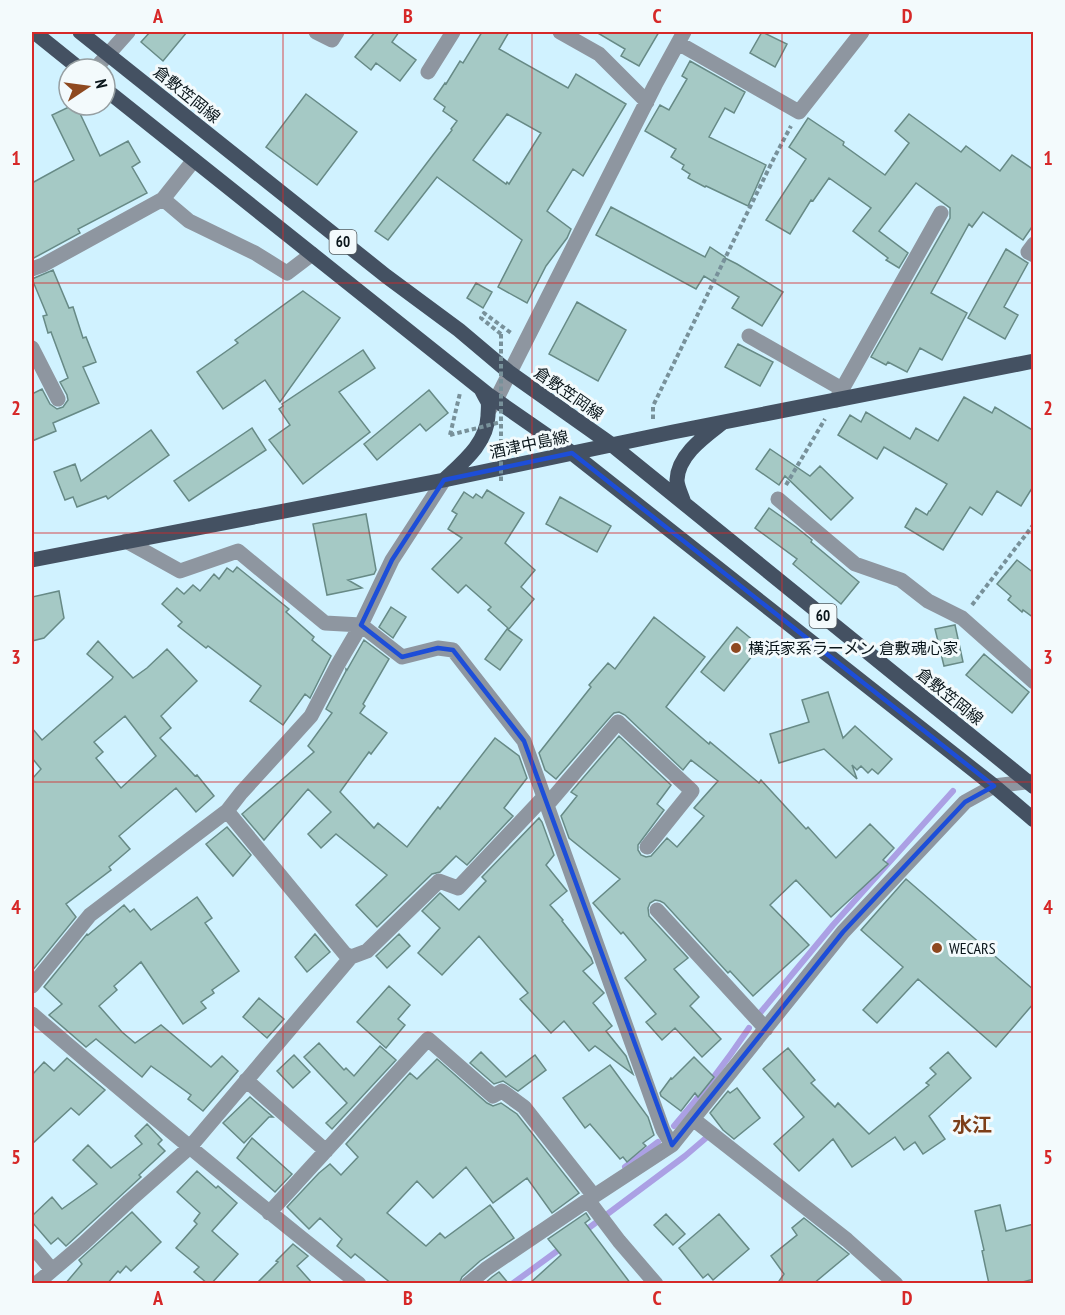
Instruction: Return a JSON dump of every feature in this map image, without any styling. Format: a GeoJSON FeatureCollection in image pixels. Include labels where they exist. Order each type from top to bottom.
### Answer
{"type":"FeatureCollection","features":[{"type":"Feature","properties":{"kind":"main road"},"geometry":{"type":"LineString","coordinates":[[34,32],[65,57]]}},
{"type":"Feature","properties":{"kind":"main road","name":"倉敷笠岡線"},"geometry":{"type":"LineString","coordinates":[[80,32],[386,276],[459,330],[510,373],[612,445],[1031,783]]}},
{"type":"Feature","properties":{"kind":"main road","name":"60"},"geometry":{"type":"LineString","coordinates":[[117,99],[480,388],[492,406],[572,453],[1034,820]]}},
{"type":"Feature","properties":{"kind":"main road","name":"酒津中島線"},"geometry":{"type":"LineString","coordinates":[[32,560],[444,480],[725,422],[839,394],[1034,361]]}},
{"type":"Feature","properties":{"kind":"main road"},"geometry":{"type":"LineString","coordinates":[[444,480],[468,458],[481,441],[492,406]]}},
{"type":"Feature","properties":{"kind":"main road"},"geometry":{"type":"LineString","coordinates":[[685,504],[677,482],[681,463],[709,434],[725,422]]}},
{"type":"Feature","properties":{"kind":"street"},"geometry":{"type":"LineString","coordinates":[[105,57],[128,32]]}},
{"type":"Feature","properties":{"kind":"street"},"geometry":{"type":"LineString","coordinates":[[316,32],[332,40],[337,32]]}},
{"type":"Feature","properties":{"kind":"street"},"geometry":{"type":"LineString","coordinates":[[428,72],[453,32]]}},
{"type":"Feature","properties":{"kind":"street"},"geometry":{"type":"LineString","coordinates":[[560,32],[599,54],[646,102]]}},
{"type":"Feature","properties":{"kind":"street"},"geometry":{"type":"LineString","coordinates":[[492,406],[681,37],[799,112],[862,32]]}},
{"type":"Feature","properties":{"kind":"street"},"geometry":{"type":"LineString","coordinates":[[32,269],[163,199],[194,160]]}},
{"type":"Feature","properties":{"kind":"street"},"geometry":{"type":"LineString","coordinates":[[163,199],[189,221],[255,253],[287,273],[312,254]]}},
{"type":"Feature","properties":{"kind":"street"},"geometry":{"type":"LineString","coordinates":[[749,336],[839,394],[941,213]]}},
{"type":"Feature","properties":{"kind":"street"},"geometry":{"type":"LineString","coordinates":[[1034,244],[1028,252],[1034,255]]}},
{"type":"Feature","properties":{"kind":"street"},"geometry":{"type":"LineString","coordinates":[[32,348],[58,399]]}},
{"type":"Feature","properties":{"kind":"street"},"geometry":{"type":"LineString","coordinates":[[32,986],[90,915],[227,811],[311,716],[362,625],[392,560],[444,480]]}},
{"type":"Feature","properties":{"kind":"street"},"geometry":{"type":"LineString","coordinates":[[778,499],[855,564],[901,580],[928,602],[962,618],[1034,682]]}},
{"type":"Feature","properties":{"kind":"street"},"geometry":{"type":"LineString","coordinates":[[126,541],[180,571],[238,551],[325,623],[362,625],[402,657],[438,648],[453,650],[524,741],[663,1130],[672,1145]]}},
{"type":"Feature","properties":{"kind":"street"},"geometry":{"type":"LineString","coordinates":[[36,1284],[190,1147],[351,957],[367,951],[439,881],[458,888],[545,801],[618,722],[692,791],[647,847]]}},
{"type":"Feature","properties":{"kind":"street"},"geometry":{"type":"LineString","coordinates":[[468,1284],[590,1195],[672,1145],[843,932],[965,802],[994,786],[1031,783]]}},
{"type":"Feature","properties":{"kind":"street"},"geometry":{"type":"LineString","coordinates":[[227,811],[345,954],[351,957]]}},
{"type":"Feature","properties":{"kind":"street"},"geometry":{"type":"LineString","coordinates":[[657,910],[766,1029]]}},
{"type":"Feature","properties":{"kind":"street"},"geometry":{"type":"LineString","coordinates":[[32,1014],[269,1213],[359,1284]]}},
{"type":"Feature","properties":{"kind":"street"},"geometry":{"type":"LineString","coordinates":[[269,1213],[428,1040],[493,1096],[502,1091],[524,1107],[590,1195],[601,1218],[656,1284]]}},
{"type":"Feature","properties":{"kind":"street"},"geometry":{"type":"LineString","coordinates":[[246,1080],[326,1151]]}},
{"type":"Feature","properties":{"kind":"street"},"geometry":{"type":"LineString","coordinates":[[693,1119],[848,1240],[896,1284]]}},
{"type":"Feature","properties":{"kind":"street"},"geometry":{"type":"LineString","coordinates":[[32,1246],[52,1270]]}},
{"type":"Feature","properties":{"kind":"path"},"geometry":{"type":"LineString","coordinates":[[652,436],[653,406],[774,158],[799,112]]}},
{"type":"Feature","properties":{"kind":"path"},"geometry":{"type":"LineString","coordinates":[[501,482],[501,334],[481,318],[484,313],[503,327]]}},
{"type":"Feature","properties":{"kind":"path"},"geometry":{"type":"LineString","coordinates":[[464,375],[450,435],[501,422]]}},
{"type":"Feature","properties":{"kind":"path"},"geometry":{"type":"LineString","coordinates":[[778,499],[839,394]]}},
{"type":"Feature","properties":{"kind":"path"},"geometry":{"type":"LineString","coordinates":[[962,618],[1034,524]]}},
{"type":"Feature","properties":{"kind":"highlighted area"},"geometry":{"type":"Polygon","coordinates":[[[572,453],[994,786],[965,802],[843,932],[672,1145],[524,741],[453,650],[438,648],[402,657],[361,625],[392,560],[444,480],[572,453]]]}},
{"type":"Feature","properties":{"kind":"building"},"geometry":{"type":"Polygon","coordinates":[[[150,32],[187,32],[163,61],[141,42],[150,32]]]}},
{"type":"Feature","properties":{"kind":"building"},"geometry":{"type":"Polygon","coordinates":[[[375,32],[399,32],[392,42],[416,60],[400,81],[376,63],[371,70],[355,57],[375,32]]]}},
{"type":"Feature","properties":{"kind":"building"},"geometry":{"type":"Polygon","coordinates":[[[482,32],[509,32],[499,49],[568,88],[576,74],[626,104],[583,176],[573,169],[547,211],[571,229],[546,266],[527,303],[498,287],[522,240],[437,177],[388,240],[375,231],[457,121],[443,111],[445,107],[434,99],[460,61],[463,63],[482,32]],[[507,114],[473,160],[509,184],[541,133],[507,114]]]}},
{"type":"Feature","properties":{"kind":"building"},"geometry":{"type":"Polygon","coordinates":[[[596,32],[659,32],[639,66],[621,56],[625,49],[596,32]]]}},
{"type":"Feature","properties":{"kind":"building"},"geometry":{"type":"Polygon","coordinates":[[[762,32],[787,44],[775,67],[750,53],[762,32]]]}},
{"type":"Feature","properties":{"kind":"building"},"geometry":{"type":"Polygon","coordinates":[[[690,61],[745,92],[734,113],[725,108],[709,137],[766,165],[748,206],[688,178],[690,174],[682,169],[684,165],[671,157],[676,149],[645,131],[660,105],[669,110],[687,79],[682,76],[690,61]]]}},
{"type":"Feature","properties":{"kind":"building"},"geometry":{"type":"Polygon","coordinates":[[[306,94],[357,132],[317,185],[266,147],[306,94]]]}},
{"type":"Feature","properties":{"kind":"building"},"geometry":{"type":"Polygon","coordinates":[[[57,113],[57,117],[82,117],[100,156],[128,141],[140,162],[132,167],[147,193],[78,229],[80,233],[32,259],[32,183],[74,160],[52,115],[57,113]]]}},
{"type":"Feature","properties":{"kind":"building"},"geometry":{"type":"Polygon","coordinates":[[[909,114],[961,152],[966,146],[1000,171],[1012,155],[1034,170],[1034,224],[1023,240],[983,212],[972,227],[969,224],[931,293],[967,313],[942,360],[920,348],[907,372],[888,362],[886,365],[871,357],[950,218],[950,208],[916,183],[879,231],[908,253],[899,268],[886,260],[888,258],[853,231],[871,208],[829,178],[813,201],[811,200],[790,234],[766,220],[806,159],[789,147],[808,118],[844,142],[843,145],[885,175],[909,143],[895,131],[909,114]]]}},
{"type":"Feature","properties":{"kind":"building"},"geometry":{"type":"Polygon","coordinates":[[[611,207],[705,257],[710,247],[783,292],[762,326],[732,308],[739,297],[704,276],[696,289],[596,235],[611,207]]]}},
{"type":"Feature","properties":{"kind":"building"},"geometry":{"type":"Polygon","coordinates":[[[1006,249],[1028,263],[1004,307],[1018,315],[1005,339],[968,318],[1006,249]]]}},
{"type":"Feature","properties":{"kind":"building"},"geometry":{"type":"Polygon","coordinates":[[[53,270],[69,308],[73,307],[83,338],[86,337],[96,362],[83,367],[99,403],[53,423],[56,431],[32,441],[32,394],[42,389],[50,404],[57,409],[63,407],[68,400],[60,382],[68,378],[51,332],[48,333],[43,316],[47,315],[32,279],[53,270]]]}},
{"type":"Feature","properties":{"kind":"building"},"geometry":{"type":"Polygon","coordinates":[[[476,283],[492,292],[483,308],[467,298],[476,283]]]}},
{"type":"Feature","properties":{"kind":"building"},"geometry":{"type":"Polygon","coordinates":[[[303,291],[340,318],[280,402],[265,380],[223,409],[197,372],[238,343],[235,340],[303,291]]]}},
{"type":"Feature","properties":{"kind":"building"},"geometry":{"type":"Polygon","coordinates":[[[577,302],[626,330],[598,381],[549,354],[577,302]]]}},
{"type":"Feature","properties":{"kind":"building"},"geometry":{"type":"Polygon","coordinates":[[[738,344],[773,362],[760,386],[725,367],[738,344]]]}},
{"type":"Feature","properties":{"kind":"building"},"geometry":{"type":"Polygon","coordinates":[[[363,350],[375,368],[339,392],[370,432],[303,484],[269,440],[290,425],[279,409],[283,406],[282,404],[363,350]]]}},
{"type":"Feature","properties":{"kind":"building"},"geometry":{"type":"Polygon","coordinates":[[[429,390],[448,413],[426,431],[420,424],[377,460],[364,444],[429,390]]]}},
{"type":"Feature","properties":{"kind":"building"},"geometry":{"type":"Polygon","coordinates":[[[964,397],[992,413],[995,407],[1034,431],[1034,485],[1021,506],[997,491],[982,515],[970,507],[943,550],[905,527],[916,508],[927,515],[947,484],[884,447],[877,459],[838,435],[850,415],[861,422],[866,412],[910,439],[916,428],[938,441],[964,397]]]}},
{"type":"Feature","properties":{"kind":"building"},"geometry":{"type":"Polygon","coordinates":[[[252,428],[266,450],[189,501],[174,481],[252,428]]]}},
{"type":"Feature","properties":{"kind":"building"},"geometry":{"type":"Polygon","coordinates":[[[151,430],[169,455],[108,499],[106,496],[77,507],[73,497],[65,500],[54,472],[75,464],[81,481],[151,430]]]}},
{"type":"Feature","properties":{"kind":"building"},"geometry":{"type":"Polygon","coordinates":[[[770,449],[810,476],[820,466],[853,498],[831,520],[785,476],[779,485],[756,469],[770,449]]]}},
{"type":"Feature","properties":{"kind":"building"},"geometry":{"type":"Polygon","coordinates":[[[487,490],[524,513],[505,543],[535,570],[521,587],[534,599],[509,629],[488,610],[491,607],[466,585],[458,593],[432,569],[462,538],[448,529],[457,514],[452,511],[464,492],[473,498],[476,494],[482,498],[487,490]]]}},
{"type":"Feature","properties":{"kind":"building"},"geometry":{"type":"Polygon","coordinates":[[[560,497],[611,526],[597,552],[546,524],[560,497]]]}},
{"type":"Feature","properties":{"kind":"building"},"geometry":{"type":"Polygon","coordinates":[[[769,508],[812,540],[811,542],[859,582],[841,604],[793,564],[797,559],[755,528],[769,508]]]}},
{"type":"Feature","properties":{"kind":"building"},"geometry":{"type":"Polygon","coordinates":[[[366,514],[376,570],[374,574],[348,580],[362,588],[327,595],[313,524],[366,514]]]}},
{"type":"Feature","properties":{"kind":"building"},"geometry":{"type":"Polygon","coordinates":[[[1017,560],[1034,573],[1034,618],[1023,610],[1022,612],[1008,600],[1011,596],[997,584],[1017,560]]]}},
{"type":"Feature","properties":{"kind":"building"},"geometry":{"type":"Polygon","coordinates":[[[237,567],[289,609],[286,612],[314,637],[312,640],[331,656],[310,698],[305,694],[283,725],[250,701],[261,686],[178,626],[182,622],[162,604],[177,588],[184,594],[193,585],[200,591],[214,574],[219,579],[227,568],[233,572],[237,567]]]}},
{"type":"Feature","properties":{"kind":"building"},"geometry":{"type":"Polygon","coordinates":[[[59,591],[64,618],[44,638],[32,641],[32,597],[59,591]]]}},
{"type":"Feature","properties":{"kind":"building"},"geometry":{"type":"Polygon","coordinates":[[[391,607],[406,617],[393,638],[379,627],[391,607]]]}},
{"type":"Feature","properties":{"kind":"building"},"geometry":{"type":"Polygon","coordinates":[[[654,617],[705,657],[666,707],[759,783],[761,780],[836,858],[870,824],[894,848],[883,860],[888,864],[831,917],[796,880],[770,905],[809,945],[753,996],[730,971],[728,973],[664,903],[655,900],[650,903],[649,916],[688,958],[674,969],[699,997],[690,1006],[721,1039],[702,1057],[675,1028],[662,1040],[646,1022],[656,1014],[625,978],[646,960],[623,932],[621,934],[593,903],[620,879],[569,838],[561,816],[577,796],[571,792],[619,736],[671,785],[657,804],[664,810],[638,845],[641,855],[651,856],[667,838],[677,847],[704,816],[694,808],[718,781],[691,760],[683,770],[625,715],[619,712],[611,716],[556,779],[545,770],[539,753],[591,687],[589,685],[608,663],[615,669],[654,617]]]}},
{"type":"Feature","properties":{"kind":"building"},"geometry":{"type":"Polygon","coordinates":[[[955,625],[963,662],[944,666],[935,629],[955,625]]]}},
{"type":"Feature","properties":{"kind":"building"},"geometry":{"type":"Polygon","coordinates":[[[737,627],[760,646],[724,691],[701,672],[737,627]]]}},
{"type":"Feature","properties":{"kind":"building"},"geometry":{"type":"Polygon","coordinates":[[[507,629],[522,640],[500,670],[485,659],[507,629]]]}},
{"type":"Feature","properties":{"kind":"building"},"geometry":{"type":"Polygon","coordinates":[[[364,640],[389,659],[360,713],[387,733],[371,754],[369,752],[340,792],[374,828],[378,823],[407,847],[438,807],[440,809],[495,738],[519,756],[527,778],[504,808],[513,816],[467,865],[456,856],[440,872],[432,874],[377,927],[356,905],[387,875],[336,834],[321,848],[308,834],[331,812],[308,789],[264,840],[242,814],[314,752],[308,746],[332,713],[326,709],[364,640]]]}},
{"type":"Feature","properties":{"kind":"building"},"geometry":{"type":"Polygon","coordinates":[[[98,641],[133,678],[167,649],[197,681],[161,716],[171,728],[160,738],[195,776],[197,775],[214,796],[196,812],[176,788],[119,836],[130,849],[109,867],[111,870],[66,904],[76,917],[32,971],[32,779],[41,769],[32,758],[32,728],[42,740],[112,679],[113,677],[87,654],[98,641]],[[125,716],[94,742],[103,752],[96,758],[121,788],[156,756],[125,716]]]}},
{"type":"Feature","properties":{"kind":"building"},"geometry":{"type":"Polygon","coordinates":[[[984,654],[1029,692],[1012,713],[966,675],[984,654]]]}},
{"type":"Feature","properties":{"kind":"building"},"geometry":{"type":"Polygon","coordinates":[[[828,692],[843,738],[855,726],[892,759],[878,774],[872,769],[868,773],[861,766],[857,770],[852,765],[857,779],[824,749],[779,763],[770,734],[809,722],[802,700],[828,692]]]}},
{"type":"Feature","properties":{"kind":"building"},"geometry":{"type":"Polygon","coordinates":[[[539,818],[554,855],[546,865],[567,891],[550,905],[591,958],[593,963],[583,971],[604,993],[593,1003],[612,1026],[606,1031],[626,1056],[633,1074],[595,1046],[589,1051],[564,1021],[551,1033],[520,999],[528,993],[479,936],[442,975],[418,953],[440,928],[422,911],[440,893],[459,910],[486,881],[482,877],[539,818]]]}},
{"type":"Feature","properties":{"kind":"building"},"geometry":{"type":"Polygon","coordinates":[[[227,827],[251,855],[233,876],[206,844],[227,827]]]}},
{"type":"Feature","properties":{"kind":"building"},"geometry":{"type":"Polygon","coordinates":[[[906,879],[1034,990],[1034,1003],[996,1047],[918,979],[877,1023],[863,1010],[903,967],[861,930],[906,879]]]}},
{"type":"Feature","properties":{"kind":"building"},"geometry":{"type":"Polygon","coordinates":[[[197,897],[212,918],[205,923],[239,971],[212,990],[214,993],[201,1002],[206,1008],[183,1024],[141,962],[114,986],[117,990],[99,1006],[135,1043],[161,1025],[211,1067],[222,1056],[238,1071],[203,1111],[188,1099],[191,1095],[151,1066],[142,1077],[96,1039],[86,1047],[49,1015],[62,1004],[44,987],[87,934],[124,905],[130,912],[134,909],[151,930],[197,897]]]}},
{"type":"Feature","properties":{"kind":"building"},"geometry":{"type":"Polygon","coordinates":[[[315,934],[330,952],[307,972],[295,957],[315,934]]]}},
{"type":"Feature","properties":{"kind":"building"},"geometry":{"type":"Polygon","coordinates":[[[399,934],[410,946],[387,968],[376,956],[399,934]]]}},
{"type":"Feature","properties":{"kind":"building"},"geometry":{"type":"Polygon","coordinates":[[[389,986],[410,1005],[398,1019],[405,1025],[386,1048],[357,1022],[389,986]]]}},
{"type":"Feature","properties":{"kind":"building"},"geometry":{"type":"Polygon","coordinates":[[[259,998],[284,1019],[267,1038],[243,1017],[259,998]]]}},
{"type":"Feature","properties":{"kind":"building"},"geometry":{"type":"Polygon","coordinates":[[[319,1043],[344,1070],[346,1068],[354,1076],[380,1046],[396,1060],[332,1129],[326,1123],[347,1103],[304,1057],[319,1043]]]}},
{"type":"Feature","properties":{"kind":"building"},"geometry":{"type":"Polygon","coordinates":[[[788,1048],[815,1080],[811,1083],[835,1107],[838,1103],[869,1134],[929,1085],[926,1083],[936,1074],[930,1068],[948,1052],[971,1078],[929,1116],[945,1139],[923,1154],[915,1142],[904,1150],[895,1137],[852,1167],[833,1139],[799,1171],[774,1144],[804,1117],[763,1069],[788,1048]]]}},
{"type":"Feature","properties":{"kind":"building"},"geometry":{"type":"Polygon","coordinates":[[[481,1052],[506,1077],[535,1055],[546,1070],[518,1091],[503,1081],[494,1084],[470,1063],[481,1052]]]}},
{"type":"Feature","properties":{"kind":"building"},"geometry":{"type":"Polygon","coordinates":[[[294,1055],[310,1072],[293,1088],[277,1071],[294,1055]]]}},
{"type":"Feature","properties":{"kind":"building"},"geometry":{"type":"Polygon","coordinates":[[[694,1057],[714,1077],[698,1097],[695,1093],[681,1111],[660,1093],[671,1078],[694,1057]]]}},
{"type":"Feature","properties":{"kind":"building"},"geometry":{"type":"Polygon","coordinates":[[[67,1058],[105,1090],[79,1115],[71,1108],[32,1144],[32,1075],[44,1062],[54,1071],[67,1058]]]}},
{"type":"Feature","properties":{"kind":"building"},"geometry":{"type":"Polygon","coordinates":[[[437,1059],[487,1103],[493,1106],[501,1103],[517,1114],[579,1193],[552,1213],[527,1178],[493,1203],[466,1167],[433,1198],[417,1181],[387,1213],[426,1246],[440,1233],[445,1238],[490,1205],[514,1238],[480,1261],[462,1277],[459,1284],[392,1284],[355,1254],[351,1258],[337,1246],[342,1239],[320,1218],[309,1229],[287,1207],[330,1164],[341,1175],[358,1157],[346,1144],[410,1073],[417,1079],[437,1059]]]}},
{"type":"Feature","properties":{"kind":"building"},"geometry":{"type":"Polygon","coordinates":[[[610,1065],[648,1117],[654,1135],[643,1143],[646,1146],[627,1162],[623,1157],[620,1159],[590,1124],[585,1128],[563,1098],[610,1065]]]}},
{"type":"Feature","properties":{"kind":"building"},"geometry":{"type":"Polygon","coordinates":[[[737,1088],[760,1118],[734,1139],[723,1130],[710,1113],[728,1091],[730,1093],[737,1088]]]}},
{"type":"Feature","properties":{"kind":"building"},"geometry":{"type":"Polygon","coordinates":[[[250,1097],[273,1117],[269,1117],[244,1143],[223,1123],[250,1097]]]}},
{"type":"Feature","properties":{"kind":"building"},"geometry":{"type":"Polygon","coordinates":[[[147,1124],[162,1140],[158,1144],[165,1151],[139,1175],[141,1177],[66,1246],[58,1238],[51,1244],[32,1222],[32,1216],[52,1197],[62,1209],[97,1184],[73,1160],[88,1145],[111,1168],[142,1144],[135,1136],[147,1124]]]}},
{"type":"Feature","properties":{"kind":"building"},"geometry":{"type":"Polygon","coordinates":[[[252,1138],[292,1174],[275,1192],[237,1158],[252,1138]]]}},
{"type":"Feature","properties":{"kind":"building"},"geometry":{"type":"Polygon","coordinates":[[[197,1171],[237,1203],[212,1231],[238,1254],[211,1284],[194,1272],[199,1267],[176,1248],[197,1224],[194,1221],[200,1213],[177,1192],[197,1171]]]}},
{"type":"Feature","properties":{"kind":"building"},"geometry":{"type":"Polygon","coordinates":[[[1000,1205],[1006,1231],[1034,1224],[1034,1279],[1015,1284],[989,1284],[975,1211],[1000,1205]]]}},
{"type":"Feature","properties":{"kind":"building"},"geometry":{"type":"Polygon","coordinates":[[[132,1212],[161,1242],[131,1271],[126,1266],[120,1273],[118,1271],[107,1284],[65,1284],[82,1264],[79,1260],[132,1212]]]}},
{"type":"Feature","properties":{"kind":"building"},"geometry":{"type":"Polygon","coordinates":[[[586,1213],[590,1219],[585,1223],[631,1284],[529,1284],[561,1255],[548,1239],[586,1213]]]}},
{"type":"Feature","properties":{"kind":"building"},"geometry":{"type":"Polygon","coordinates":[[[666,1214],[685,1234],[673,1245],[654,1225],[666,1214]]]}},
{"type":"Feature","properties":{"kind":"building"},"geometry":{"type":"Polygon","coordinates":[[[719,1214],[749,1249],[713,1280],[708,1274],[703,1278],[679,1248],[719,1214]]]}},
{"type":"Feature","properties":{"kind":"building"},"geometry":{"type":"Polygon","coordinates":[[[804,1218],[849,1254],[813,1284],[777,1284],[784,1274],[771,1256],[797,1235],[792,1228],[804,1218]]]}},
{"type":"Feature","properties":{"kind":"building"},"geometry":{"type":"Polygon","coordinates":[[[293,1244],[308,1256],[297,1266],[313,1284],[256,1284],[278,1262],[276,1261],[293,1244]]]}},
{"type":"Feature","properties":{"kind":"building"},"geometry":{"type":"Polygon","coordinates":[[[499,1272],[509,1284],[484,1284],[492,1277],[499,1272]]]}},
{"type":"Feature","properties":{"kind":"waterway"},"geometry":{"type":"LineString","coordinates":[[760,1013],[833,925],[953,791]]}},
{"type":"Feature","properties":{"kind":"waterway"},"geometry":{"type":"LineString","coordinates":[[674,1126],[749,1028]]}},
{"type":"Feature","properties":{"kind":"waterway"},"geometry":{"type":"LineString","coordinates":[[582,1233],[706,1138]]}},
{"type":"Feature","properties":{"kind":"waterway"},"geometry":{"type":"LineString","coordinates":[[625,1167],[658,1142]]}},
{"type":"Feature","properties":{"kind":"waterway"},"geometry":{"type":"LineString","coordinates":[[512,1284],[564,1246]]}},
{"type":"Feature","properties":{"kind":"place","name":"横浜家系ラーメン 倉敷魂心家"},"geometry":{"type":"Point","coordinates":[736,648]}},
{"type":"Feature","properties":{"kind":"place","name":"WECARS"},"geometry":{"type":"Point","coordinates":[937,948]}},
{"type":"Feature","properties":{"kind":"district","name":"水江"},"geometry":{"type":"Point","coordinates":[972,1125]}}]}
